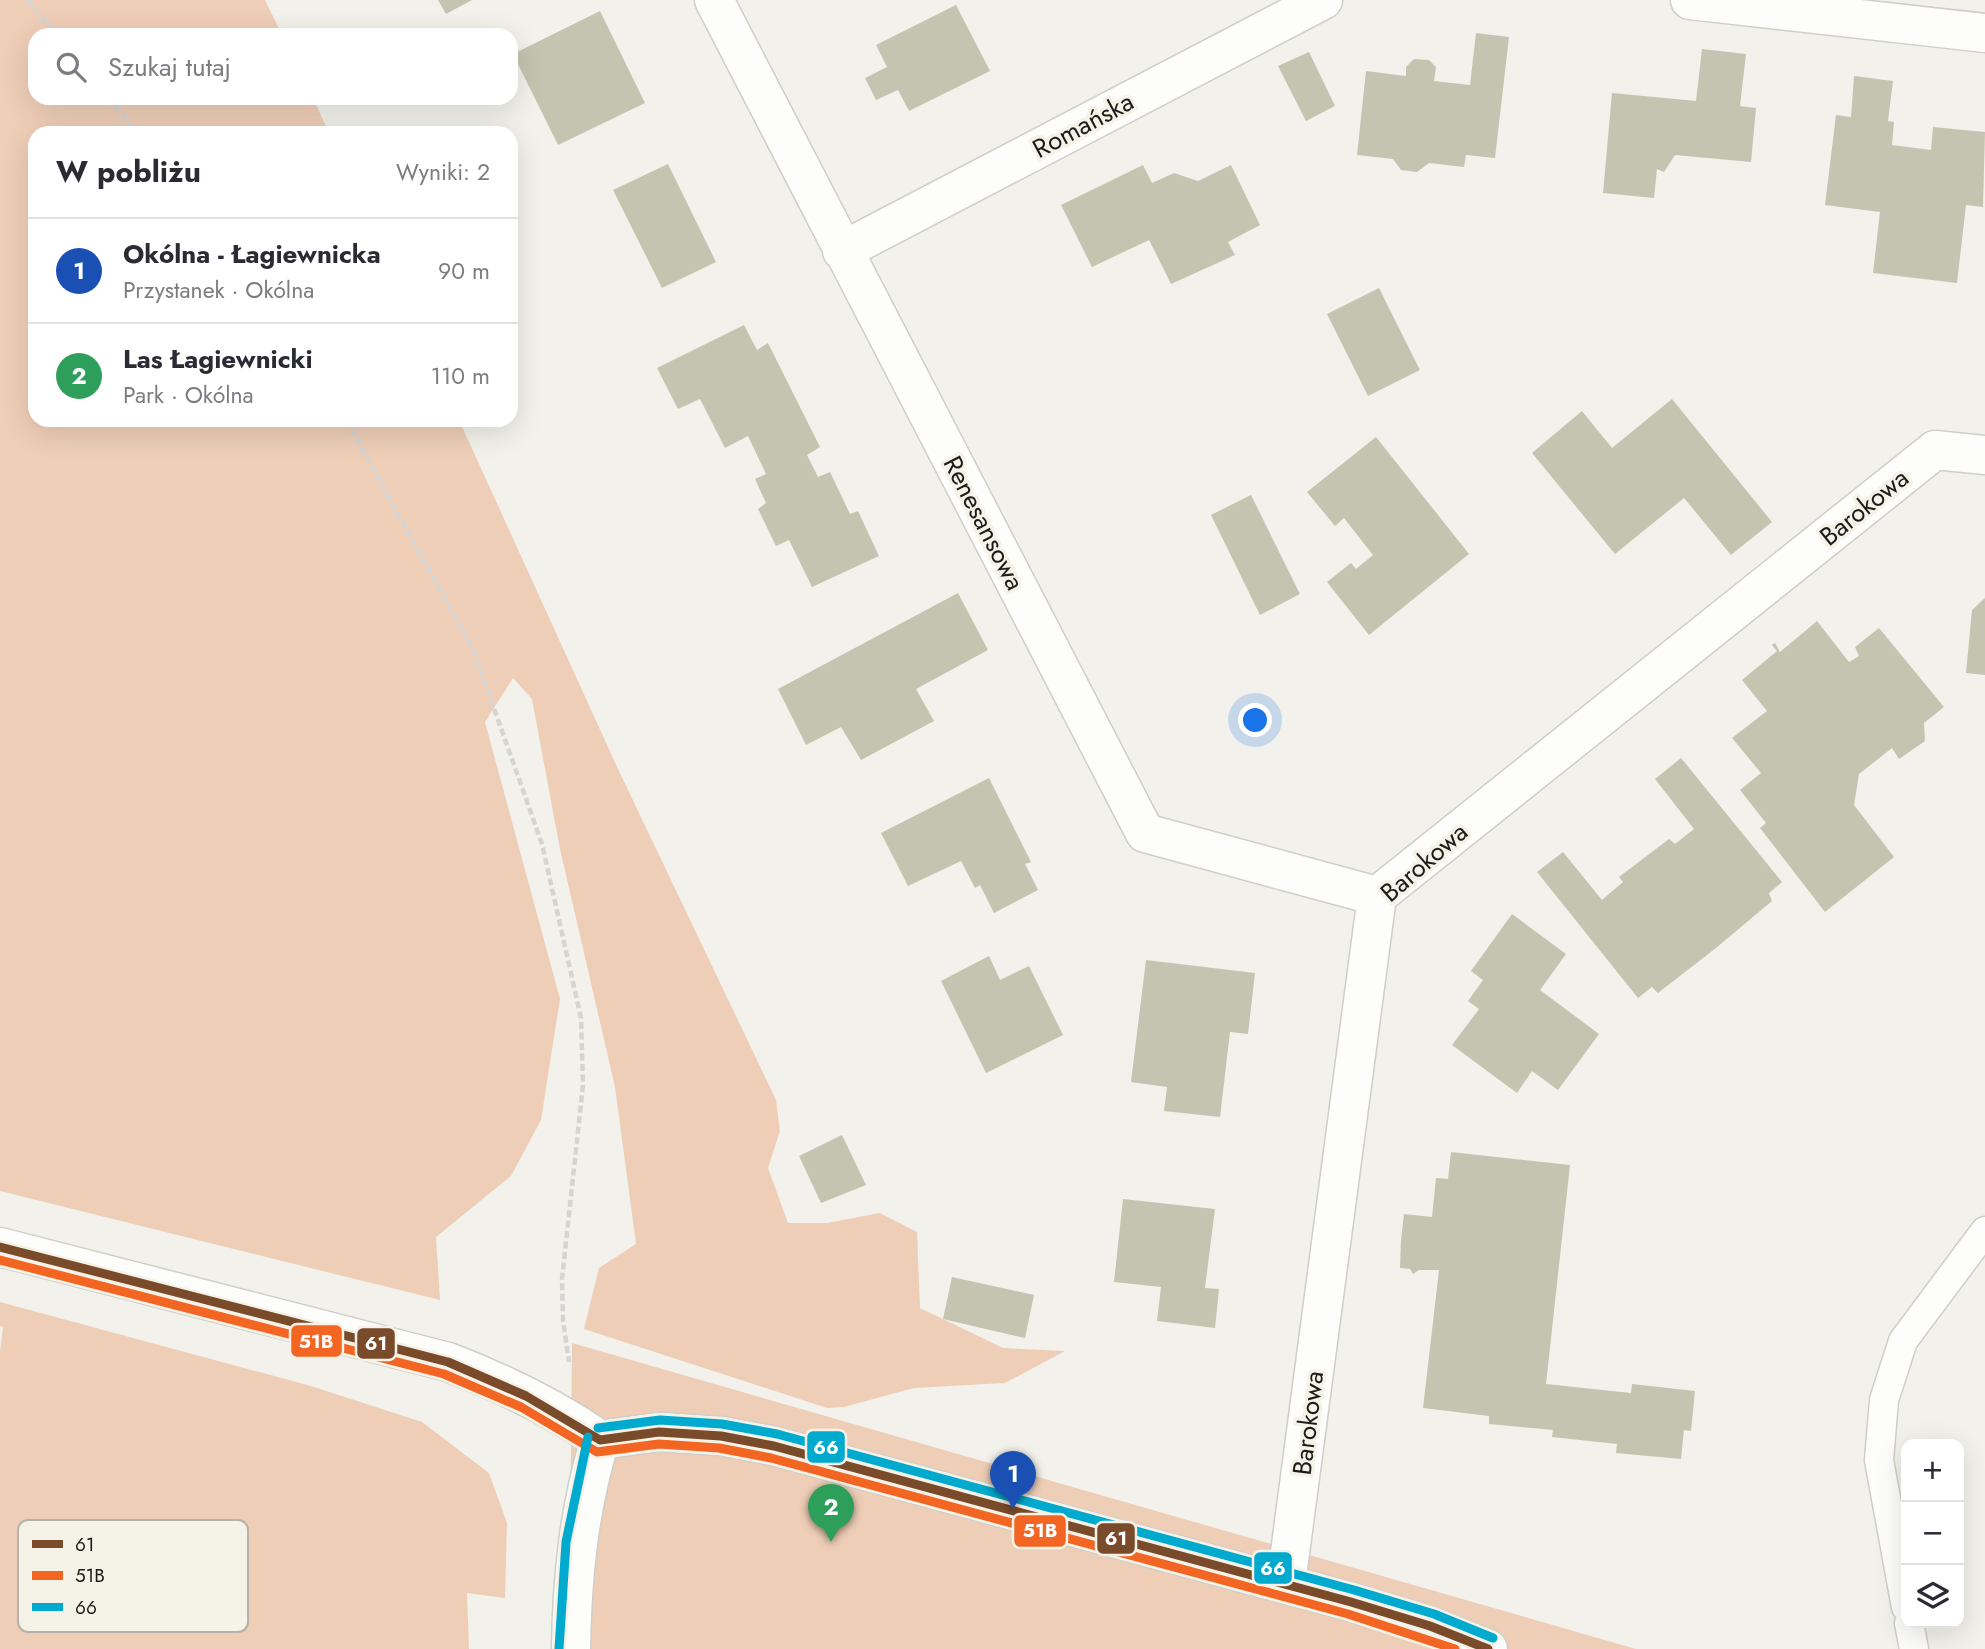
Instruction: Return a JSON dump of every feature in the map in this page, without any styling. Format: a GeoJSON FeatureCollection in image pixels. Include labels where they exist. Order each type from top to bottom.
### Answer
{"type":"FeatureCollection","features":[{"type":"Feature","properties":{"kind":"street","name":"Renesansowa"},"geometry":{"type":"LineString","coordinates":[[714,0],[1144,833],[1377,896]]}},
{"type":"Feature","properties":{"kind":"street","name":"Romańska"},"geometry":{"type":"LineString","coordinates":[[842,250],[1323,0]]}},
{"type":"Feature","properties":{"kind":"street"},"geometry":{"type":"LineString","coordinates":[[1690,0],[1985,33]]}},
{"type":"Feature","properties":{"kind":"street","name":"Barokowa"},"geometry":{"type":"LineString","coordinates":[[1286,1583],[1377,896],[1935,450],[1985,455]]}},
{"type":"Feature","properties":{"kind":"street"},"geometry":{"type":"LineString","coordinates":[[0,1247],[447,1362],[501,1382],[554,1408],[600,1440],[659,1432],[721,1436],[774,1446],[1286,1583],[1404,1617],[1488,1649]]}},
{"type":"Feature","properties":{"kind":"street"},"geometry":{"type":"LineString","coordinates":[[571,1649],[577,1539],[587,1483],[600,1440]]}},
{"type":"Feature","properties":{"kind":"lane"},"geometry":{"type":"LineString","coordinates":[[1901,1580],[1879,1460],[1884,1400],[1903,1341],[1985,1231]]}},
{"type":"Feature","properties":{"kind":"lane"},"geometry":{"type":"LineString","coordinates":[[1910,1628],[1914,1649]]}},
{"type":"Feature","properties":{"kind":"path"},"geometry":{"type":"LineString","coordinates":[[28,0],[50,28]]}},
{"type":"Feature","properties":{"kind":"path"},"geometry":{"type":"LineString","coordinates":[[114,105],[131,126]]}},
{"type":"Feature","properties":{"kind":"path"},"geometry":{"type":"LineString","coordinates":[[350,427],[473,649],[542,844],[581,1018],[583,1085],[562,1279],[563,1320],[570,1365]]}},
{"type":"Feature","properties":{"kind":"shaded area"},"geometry":{"type":"Polygon","coordinates":[[[0,0],[265,0],[279,28],[28,28],[28,105],[316,105],[326,126],[28,126],[28,427],[462,427],[618,769],[776,1100],[780,1131],[768,1168],[788,1223],[827,1223],[880,1213],[917,1232],[920,1308],[1003,1348],[1065,1351],[1005,1383],[914,1388],[844,1407],[827,1408],[584,1329],[599,1268],[636,1244],[615,1087],[560,849],[532,699],[513,678],[485,722],[560,999],[541,1120],[511,1176],[436,1237],[440,1300],[0,1191],[0,0]]]}},
{"type":"Feature","properties":{"kind":"shaded area"},"geometry":{"type":"Polygon","coordinates":[[[0,1302],[311,1386],[422,1422],[489,1473],[507,1523],[505,1598],[467,1593],[469,1649],[0,1649],[0,1351],[3,1327],[0,1326],[0,1302]]]}},
{"type":"Feature","properties":{"kind":"shaded area"},"geometry":{"type":"Polygon","coordinates":[[[572,1343],[1636,1649],[569,1649],[572,1343]]]}},
{"type":"Feature","properties":{"kind":"building"},"geometry":{"type":"Polygon","coordinates":[[[438,0],[472,0],[446,14],[438,0]]]}},
{"type":"Feature","properties":{"kind":"building"},"geometry":{"type":"Polygon","coordinates":[[[956,5],[990,71],[909,111],[898,90],[876,100],[865,78],[887,67],[876,45],[956,5]]]}},
{"type":"Feature","properties":{"kind":"building"},"geometry":{"type":"Polygon","coordinates":[[[600,11],[645,103],[558,145],[518,64],[518,52],[600,11]]]}},
{"type":"Feature","properties":{"kind":"building"},"geometry":{"type":"Polygon","coordinates":[[[1476,33],[1509,37],[1495,158],[1466,155],[1464,167],[1429,163],[1417,172],[1401,170],[1393,159],[1357,155],[1366,71],[1406,76],[1406,67],[1414,59],[1429,60],[1436,67],[1434,81],[1470,85],[1476,33]]]}},
{"type":"Feature","properties":{"kind":"building"},"geometry":{"type":"Polygon","coordinates":[[[1702,49],[1746,54],[1740,106],[1756,108],[1751,162],[1675,155],[1664,172],[1657,169],[1654,198],[1603,193],[1612,93],[1696,101],[1702,49]]]}},
{"type":"Feature","properties":{"kind":"building"},"geometry":{"type":"Polygon","coordinates":[[[1309,52],[1335,106],[1306,121],[1278,66],[1309,52]]]}},
{"type":"Feature","properties":{"kind":"building"},"geometry":{"type":"Polygon","coordinates":[[[1854,76],[1893,81],[1888,121],[1894,122],[1892,145],[1931,150],[1933,127],[1985,132],[1983,207],[1966,205],[1957,283],[1873,273],[1880,212],[1825,205],[1836,115],[1851,117],[1854,76]]]}},
{"type":"Feature","properties":{"kind":"building"},"geometry":{"type":"Polygon","coordinates":[[[668,164],[716,262],[662,288],[613,190],[668,164]]]}},
{"type":"Feature","properties":{"kind":"building"},"geometry":{"type":"Polygon","coordinates":[[[1143,165],[1152,183],[1174,173],[1198,181],[1231,165],[1260,225],[1228,242],[1235,255],[1171,284],[1149,240],[1092,267],[1061,205],[1143,165]]]}},
{"type":"Feature","properties":{"kind":"building"},"geometry":{"type":"Polygon","coordinates":[[[1379,288],[1420,370],[1368,396],[1327,314],[1379,288]]]}},
{"type":"Feature","properties":{"kind":"building"},"geometry":{"type":"Polygon","coordinates":[[[744,325],[757,350],[768,343],[820,447],[807,455],[818,477],[830,472],[850,514],[858,511],[879,556],[812,587],[789,540],[776,546],[758,509],[766,503],[755,479],[766,474],[748,436],[725,448],[700,399],[678,409],[657,368],[744,325]]]}},
{"type":"Feature","properties":{"kind":"building"},"geometry":{"type":"Polygon","coordinates":[[[1672,399],[1772,522],[1731,555],[1684,498],[1615,554],[1532,453],[1582,411],[1612,448],[1672,399]]]}},
{"type":"Feature","properties":{"kind":"building"},"geometry":{"type":"Polygon","coordinates":[[[1376,437],[1469,554],[1369,635],[1327,582],[1351,563],[1356,569],[1373,555],[1344,518],[1335,526],[1307,492],[1376,437]]]}},
{"type":"Feature","properties":{"kind":"building"},"geometry":{"type":"Polygon","coordinates":[[[1251,495],[1300,594],[1260,615],[1211,515],[1251,495]]]}},
{"type":"Feature","properties":{"kind":"building"},"geometry":{"type":"Polygon","coordinates":[[[958,593],[988,650],[916,689],[934,721],[861,760],[841,727],[806,745],[778,689],[958,593]]]}},
{"type":"Feature","properties":{"kind":"building"},"geometry":{"type":"Polygon","coordinates":[[[1985,598],[1985,675],[1966,673],[1972,610],[1985,598]]]}},
{"type":"Feature","properties":{"kind":"building"},"geometry":{"type":"Polygon","coordinates":[[[1817,621],[1849,662],[1859,656],[1855,647],[1879,628],[1944,707],[1924,723],[1925,741],[1899,759],[1892,748],[1859,774],[1854,805],[1894,857],[1825,912],[1760,828],[1766,823],[1740,790],[1761,773],[1732,738],[1767,711],[1742,680],[1777,651],[1772,645],[1775,643],[1780,652],[1817,621]]]}},
{"type":"Feature","properties":{"kind":"building"},"geometry":{"type":"Polygon","coordinates":[[[1681,758],[1782,882],[1769,893],[1772,901],[1716,948],[1658,993],[1652,987],[1638,998],[1537,872],[1563,852],[1602,900],[1623,882],[1619,877],[1669,839],[1675,844],[1694,829],[1655,779],[1681,758]]]}},
{"type":"Feature","properties":{"kind":"building"},"geometry":{"type":"Polygon","coordinates":[[[989,778],[1031,862],[1025,864],[1038,890],[994,913],[980,885],[975,888],[961,861],[908,886],[881,833],[989,778]]]}},
{"type":"Feature","properties":{"kind":"building"},"geometry":{"type":"Polygon","coordinates":[[[1512,914],[1566,954],[1540,990],[1599,1034],[1558,1090],[1532,1071],[1517,1093],[1452,1045],[1479,1009],[1468,1001],[1483,980],[1471,971],[1512,914]]]}},
{"type":"Feature","properties":{"kind":"building"},"geometry":{"type":"Polygon","coordinates":[[[989,956],[1000,980],[1029,966],[1063,1035],[986,1073],[941,981],[989,956]]]}},
{"type":"Feature","properties":{"kind":"building"},"geometry":{"type":"Polygon","coordinates":[[[1146,960],[1255,973],[1248,1034],[1230,1032],[1220,1117],[1164,1111],[1167,1087],[1131,1082],[1146,960]]]}},
{"type":"Feature","properties":{"kind":"building"},"geometry":{"type":"Polygon","coordinates":[[[842,1135],[866,1185],[821,1203],[799,1156],[842,1135]]]}},
{"type":"Feature","properties":{"kind":"building"},"geometry":{"type":"Polygon","coordinates":[[[1451,1152],[1570,1165],[1546,1384],[1631,1393],[1632,1384],[1695,1391],[1691,1431],[1684,1430],[1681,1459],[1616,1453],[1617,1444],[1552,1437],[1553,1430],[1489,1424],[1489,1416],[1423,1408],[1439,1270],[1419,1270],[1413,1274],[1410,1269],[1400,1268],[1401,1240],[1404,1214],[1432,1217],[1436,1178],[1448,1179],[1451,1152]]]}},
{"type":"Feature","properties":{"kind":"building"},"geometry":{"type":"Polygon","coordinates":[[[1123,1199],[1215,1209],[1205,1288],[1219,1289],[1215,1328],[1157,1321],[1161,1287],[1114,1282],[1123,1199]]]}},
{"type":"Feature","properties":{"kind":"building"},"geometry":{"type":"Polygon","coordinates":[[[952,1277],[1034,1295],[1025,1338],[943,1319],[952,1277]]]}},
{"type":"Feature","properties":{"kind":"transit line","name":"61"},"geometry":{"type":"LineString","coordinates":[[0,1247],[448,1362],[526,1396],[600,1440],[659,1432],[721,1436],[774,1446],[1351,1602],[1430,1626],[1488,1649]]}},
{"type":"Feature","properties":{"kind":"transit line","name":"51B"},"geometry":{"type":"LineString","coordinates":[[0,1260],[444,1374],[521,1407],[597,1452],[659,1444],[719,1448],[771,1458],[1348,1614],[1455,1649]]}},
{"type":"Feature","properties":{"kind":"transit line","name":"66"},"geometry":{"type":"LineString","coordinates":[[598,1428],[660,1420],[722,1424],[777,1434],[1354,1590],[1434,1614],[1493,1638]]}},
{"type":"Feature","properties":{"kind":"transit line","name":"66"},"geometry":{"type":"LineString","coordinates":[[559,1649],[566,1542],[588,1437]]}},
{"type":"Feature","properties":{"kind":"place","name":"Okólna - Łagiewnicka"},"geometry":{"type":"Point","coordinates":[1013,1509]}},
{"type":"Feature","properties":{"kind":"place","name":"Las Łagiewnicki"},"geometry":{"type":"Point","coordinates":[831,1542]}}]}
